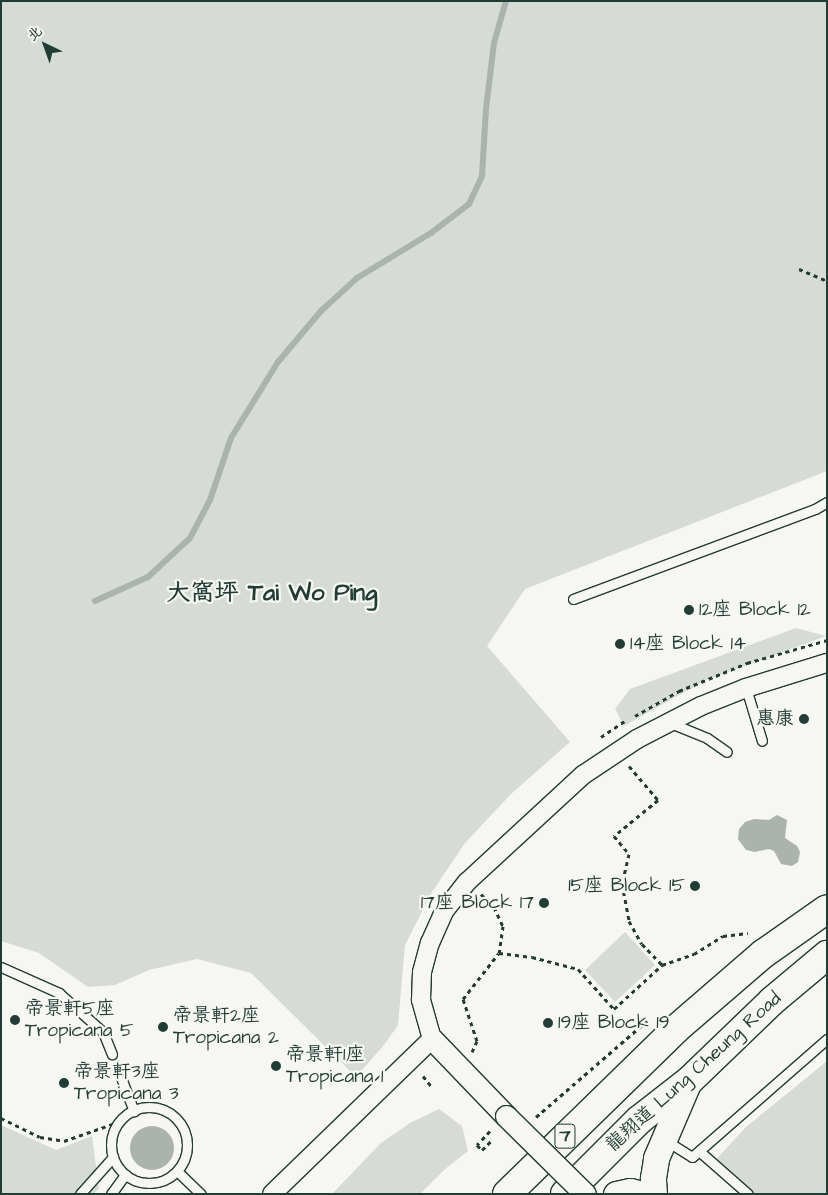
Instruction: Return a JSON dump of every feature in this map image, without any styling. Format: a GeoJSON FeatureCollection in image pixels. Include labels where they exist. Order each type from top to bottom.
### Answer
{"type":"FeatureCollection","features":[{"type":"Feature","properties":{"kind":"highway","name":"龍翔道 Lung Cheung Road"},"geometry":{"type":"LineString","coordinates":[[507,1194],[676,1029],[763,954],[827,909]]}},
{"type":"Feature","properties":{"kind":"highway","name":"龍翔道 Lung Cheung Road"},"geometry":{"type":"LineString","coordinates":[[565,1194],[640,1120],[689,1081],[772,1001],[827,955]]}},
{"type":"Feature","properties":{"kind":"main road"},"geometry":{"type":"LineString","coordinates":[[654,1194],[653,1178],[656,1158],[689,1081]]}},
{"type":"Feature","properties":{"kind":"main road"},"geometry":{"type":"LineString","coordinates":[[616,1194],[630,1191],[642,1194]]}},
{"type":"Feature","properties":{"kind":"street"},"geometry":{"type":"LineString","coordinates":[[585,1194],[501,1121],[432,1039],[421,1000],[422,972],[430,943],[445,910],[467,882],[583,775],[637,739],[701,706],[746,688],[827,663]]}},
{"type":"Feature","properties":{"kind":"street"},"geometry":{"type":"LineString","coordinates":[[272,1194],[432,1039]]}},
{"type":"Feature","properties":{"kind":"lane"},"geometry":{"type":"LineString","coordinates":[[573,598],[814,509],[827,502]]}},
{"type":"Feature","properties":{"kind":"lane"},"geometry":{"type":"LineString","coordinates":[[746,688],[762,741]]}},
{"type":"Feature","properties":{"kind":"lane"},"geometry":{"type":"LineString","coordinates":[[668,722],[707,738],[727,752]]}},
{"type":"Feature","properties":{"kind":"lane"},"geometry":{"type":"LineString","coordinates":[[1,967],[59,993],[102,1032],[112,1054]]}},
{"type":"Feature","properties":{"kind":"lane"},"geometry":{"type":"LineString","coordinates":[[663,1138],[692,1158],[827,1039]]}},
{"type":"Feature","properties":{"kind":"lane"},"geometry":{"type":"LineString","coordinates":[[120,1075],[134,1111]]}},
{"type":"Feature","properties":{"kind":"lane"},"geometry":{"type":"LineString","coordinates":[[151,1107],[163,1109],[174,1115],[182,1125],[186,1136],[187,1148],[184,1160],[177,1171],[155,1183],[142,1183],[125,1175],[113,1157],[111,1147],[113,1134],[118,1122],[134,1111],[151,1107]]}},
{"type":"Feature","properties":{"kind":"lane"},"geometry":{"type":"LineString","coordinates":[[699,1151],[748,1194]]}},
{"type":"Feature","properties":{"kind":"lane"},"geometry":{"type":"LineString","coordinates":[[80,1194],[93,1182],[113,1157]]}},
{"type":"Feature","properties":{"kind":"lane"},"geometry":{"type":"LineString","coordinates":[[177,1171],[201,1194]]}},
{"type":"Feature","properties":{"kind":"lane"},"geometry":{"type":"LineString","coordinates":[[111,1194],[125,1175]]}},
{"type":"Feature","properties":{"kind":"path"},"geometry":{"type":"LineString","coordinates":[[799,269],[827,281]]}},
{"type":"Feature","properties":{"kind":"path"},"geometry":{"type":"LineString","coordinates":[[629,765],[658,800],[614,836],[629,854],[622,884],[629,921],[642,944],[662,965]]}},
{"type":"Feature","properties":{"kind":"path"},"geometry":{"type":"LineString","coordinates":[[470,1059],[477,1040],[463,999],[499,953],[503,926],[494,907],[482,894]]}},
{"type":"Feature","properties":{"kind":"path"},"geometry":{"type":"LineString","coordinates":[[499,953],[532,957],[578,969],[614,1009],[662,965],[694,954],[724,936],[752,933]]}},
{"type":"Feature","properties":{"kind":"path"},"geometry":{"type":"LineString","coordinates":[[634,984],[638,988]]}},
{"type":"Feature","properties":{"kind":"path"},"geometry":{"type":"LineString","coordinates":[[1,1118],[40,1137],[64,1141],[118,1122]]}},
{"type":"Feature","properties":{"kind":"path"},"geometry":{"type":"LineString","coordinates":[[492,1140],[482,1150],[477,1145],[501,1121]]}},
{"type":"Feature","properties":{"kind":"shaded area"},"geometry":{"type":"Polygon","coordinates":[[[1,1],[827,1],[827,471],[525,589],[487,646],[570,742],[511,794],[465,843],[432,892],[405,945],[398,1025],[384,1045],[356,1077],[251,973],[197,959],[149,970],[115,985],[88,987],[39,953],[1,941],[1,1]]]}},
{"type":"Feature","properties":{"kind":"shaded area"},"geometry":{"type":"Polygon","coordinates":[[[796,628],[826,636],[704,681],[624,726],[615,709],[630,689],[796,628]]]}},
{"type":"Feature","properties":{"kind":"shaded area"},"geometry":{"type":"Polygon","coordinates":[[[777,815],[787,820],[785,838],[797,846],[800,852],[798,862],[792,866],[781,864],[774,851],[769,849],[755,852],[746,850],[738,839],[739,829],[745,822],[754,819],[769,820],[777,815]]]}},
{"type":"Feature","properties":{"kind":"shaded area"},"geometry":{"type":"Polygon","coordinates":[[[625,932],[655,965],[615,1002],[585,970],[625,932]]]}},
{"type":"Feature","properties":{"kind":"shaded area"},"geometry":{"type":"Polygon","coordinates":[[[827,1061],[827,1194],[742,1194],[710,1166],[746,1127],[827,1061]]]}},
{"type":"Feature","properties":{"kind":"shaded area"},"geometry":{"type":"Polygon","coordinates":[[[439,1109],[462,1126],[468,1151],[445,1169],[420,1194],[332,1194],[381,1143],[410,1123],[439,1109]]]}},
{"type":"Feature","properties":{"kind":"shaded area"},"geometry":{"type":"Polygon","coordinates":[[[1,1125],[56,1150],[92,1136],[99,1189],[93,1194],[1,1194],[1,1125]]]}},
{"type":"Feature","properties":{"kind":"shaded area"},"geometry":{"type":"Polygon","coordinates":[[[152,1126],[164,1130],[170,1136],[174,1148],[170,1160],[164,1166],[152,1170],[140,1166],[134,1160],[130,1148],[134,1136],[140,1130],[152,1126]]]}},
{"type":"Feature","properties":{"kind":"waterway"},"geometry":{"type":"LineString","coordinates":[[95,601],[148,577],[190,538],[210,500],[231,438],[278,362],[321,311],[357,278],[431,233],[469,204],[482,176],[486,109],[494,43],[506,1]]}},
{"type":"Feature","properties":{"kind":"place","name":"12座 Block 12"},"geometry":{"type":"Point","coordinates":[689,610]}},
{"type":"Feature","properties":{"kind":"place","name":"14座 Block 14"},"geometry":{"type":"Point","coordinates":[620,644]}},
{"type":"Feature","properties":{"kind":"place","name":"惠康"},"geometry":{"type":"Point","coordinates":[804,719]}},
{"type":"Feature","properties":{"kind":"place","name":"15座 Block 15"},"geometry":{"type":"Point","coordinates":[695,886]}},
{"type":"Feature","properties":{"kind":"place","name":"17座 Block 17"},"geometry":{"type":"Point","coordinates":[544,903]}},
{"type":"Feature","properties":{"kind":"place","name":"帝景軒5座 Tropicana 5"},"geometry":{"type":"Point","coordinates":[15,1020]}},
{"type":"Feature","properties":{"kind":"place","name":"19座 Block 19"},"geometry":{"type":"Point","coordinates":[548,1023]}},
{"type":"Feature","properties":{"kind":"place","name":"帝景軒2座 Tropicana 2"},"geometry":{"type":"Point","coordinates":[163,1027]}},
{"type":"Feature","properties":{"kind":"place","name":"帝景軒1座 Tropicana 1"},"geometry":{"type":"Point","coordinates":[276,1066]}},
{"type":"Feature","properties":{"kind":"place","name":"帝景軒3座 Tropicana 3"},"geometry":{"type":"Point","coordinates":[64,1083]}},
{"type":"Feature","properties":{"kind":"district","name":"大窩坪 Tai Wo Ping"},"geometry":{"type":"Point","coordinates":[272,594]}}]}
